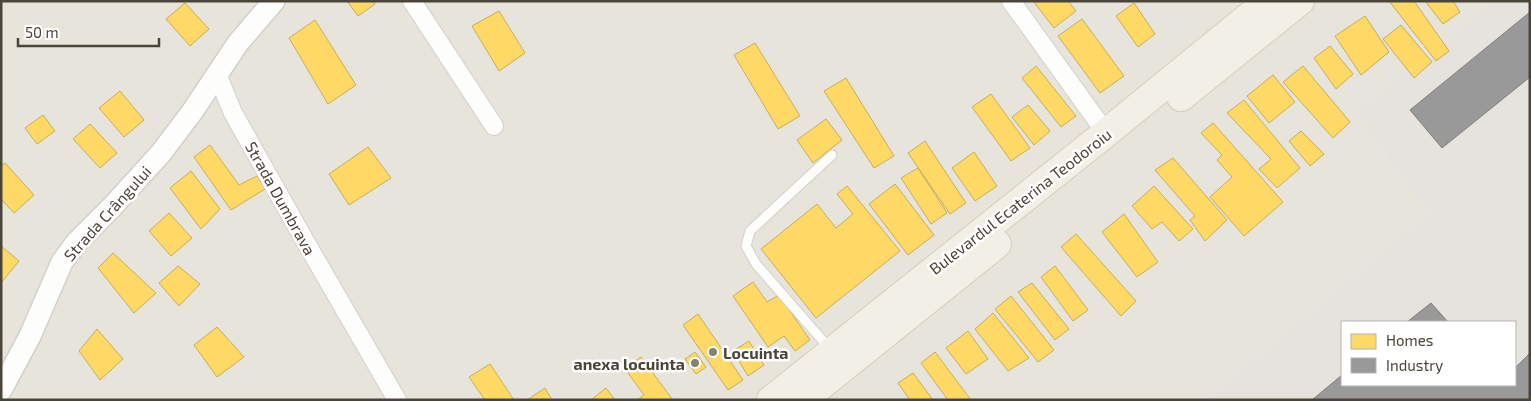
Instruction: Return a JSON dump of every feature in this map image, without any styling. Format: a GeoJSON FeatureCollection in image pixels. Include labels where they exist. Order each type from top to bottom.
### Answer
{"type":"FeatureCollection","features":[{"type":"Feature","properties":{"kind":"main road","name":"Bulevardul Ecaterina Teodoroiu"},"geometry":{"type":"LineString","coordinates":[[771,400],[1106,133],[1268,1]]}},
{"type":"Feature","properties":{"kind":"main road","name":"Bulevardul Ecaterina Teodoroiu"},"geometry":{"type":"LineString","coordinates":[[803,400],[1300,1]]}},
{"type":"Feature","properties":{"kind":"street"},"geometry":{"type":"LineString","coordinates":[[217,74],[238,43],[274,1]]}},
{"type":"Feature","properties":{"kind":"street"},"geometry":{"type":"LineString","coordinates":[[412,1],[494,126]]}},
{"type":"Feature","properties":{"kind":"street"},"geometry":{"type":"LineString","coordinates":[[1011,1],[1106,133]]}},
{"type":"Feature","properties":{"kind":"street","name":"Strada Crângului"},"geometry":{"type":"LineString","coordinates":[[1,390],[30,336],[62,262],[76,243],[161,153],[192,112],[217,74]]}},
{"type":"Feature","properties":{"kind":"street","name":"Strada Dumbrava"},"geometry":{"type":"LineString","coordinates":[[217,74],[233,113],[397,400]]}},
{"type":"Feature","properties":{"kind":"lane"},"geometry":{"type":"LineString","coordinates":[[832,155],[750,231],[746,246],[756,264],[832,351]]}},
{"type":"Feature","properties":{"kind":"shaded area"},"geometry":{"type":"Polygon","coordinates":[[[1,1],[1495,1],[1358,112],[1395,169],[1430,212],[1317,310],[1206,400],[1,400],[1,1]]]}},
{"type":"Feature","properties":{"kind":"shaded area"},"geometry":{"type":"Polygon","coordinates":[[[1495,1],[1530,1],[1530,400],[1206,400],[1317,310],[1430,212],[1395,169],[1358,112],[1495,1]]]}},
{"type":"Feature","properties":{"kind":"building: Homes"},"geometry":{"type":"Polygon","coordinates":[[[347,1],[373,1],[375,4],[358,16],[347,1]]]}},
{"type":"Feature","properties":{"kind":"building: Homes"},"geometry":{"type":"Polygon","coordinates":[[[1033,1],[1068,1],[1076,11],[1054,28],[1033,1]]]}},
{"type":"Feature","properties":{"kind":"building: Homes"},"geometry":{"type":"Polygon","coordinates":[[[1389,1],[1414,1],[1449,51],[1436,61],[1389,1]]]}},
{"type":"Feature","properties":{"kind":"building: Homes"},"geometry":{"type":"Polygon","coordinates":[[[1425,1],[1453,1],[1460,12],[1443,24],[1425,1]]]}},
{"type":"Feature","properties":{"kind":"building: Homes"},"geometry":{"type":"Polygon","coordinates":[[[185,3],[209,29],[190,46],[166,19],[185,3]]]}},
{"type":"Feature","properties":{"kind":"building: Homes"},"geometry":{"type":"Polygon","coordinates":[[[1134,3],[1155,34],[1138,47],[1116,16],[1134,3]]]}},
{"type":"Feature","properties":{"kind":"building: Homes"},"geometry":{"type":"Polygon","coordinates":[[[499,11],[525,53],[499,71],[472,26],[499,11]]]}},
{"type":"Feature","properties":{"kind":"building: Homes"},"geometry":{"type":"Polygon","coordinates":[[[1365,16],[1389,52],[1361,75],[1335,36],[1365,16]]]}},
{"type":"Feature","properties":{"kind":"building: Homes"},"geometry":{"type":"Polygon","coordinates":[[[1082,19],[1124,76],[1100,93],[1058,36],[1082,19]]]}},
{"type":"Feature","properties":{"kind":"building: Homes"},"geometry":{"type":"Polygon","coordinates":[[[315,20],[356,85],[328,104],[289,38],[315,20]]]}},
{"type":"Feature","properties":{"kind":"building: Homes"},"geometry":{"type":"Polygon","coordinates":[[[1401,25],[1432,62],[1414,78],[1383,39],[1401,25]]]}},
{"type":"Feature","properties":{"kind":"building: Homes"},"geometry":{"type":"Polygon","coordinates":[[[755,43],[800,116],[778,129],[734,55],[755,43]]]}},
{"type":"Feature","properties":{"kind":"building: Homes"},"geometry":{"type":"Polygon","coordinates":[[[1330,46],[1353,74],[1336,89],[1314,58],[1330,46]]]}},
{"type":"Feature","properties":{"kind":"building: Homes"},"geometry":{"type":"Polygon","coordinates":[[[1036,66],[1076,116],[1061,127],[1022,78],[1036,66]]]}},
{"type":"Feature","properties":{"kind":"building: Homes"},"geometry":{"type":"Polygon","coordinates":[[[1303,66],[1350,122],[1333,138],[1283,82],[1303,66]]]}},
{"type":"Feature","properties":{"kind":"building: Homes"},"geometry":{"type":"Polygon","coordinates":[[[1273,75],[1295,102],[1269,123],[1247,96],[1273,75]]]}},
{"type":"Feature","properties":{"kind":"building: Homes"},"geometry":{"type":"Polygon","coordinates":[[[846,78],[894,156],[874,168],[824,91],[846,78]]]}},
{"type":"Feature","properties":{"kind":"building: Homes"},"geometry":{"type":"Polygon","coordinates":[[[120,91],[144,120],[124,137],[99,108],[120,91]]]}},
{"type":"Feature","properties":{"kind":"building: Homes"},"geometry":{"type":"Polygon","coordinates":[[[991,94],[1030,148],[1011,161],[972,107],[991,94]]]}},
{"type":"Feature","properties":{"kind":"building: Homes"},"geometry":{"type":"Polygon","coordinates":[[[1244,100],[1300,168],[1277,188],[1259,169],[1271,159],[1227,113],[1244,100]]]}},
{"type":"Feature","properties":{"kind":"building: Homes"},"geometry":{"type":"Polygon","coordinates":[[[1028,105],[1050,131],[1034,145],[1012,117],[1028,105]]]}},
{"type":"Feature","properties":{"kind":"building: Homes"},"geometry":{"type":"Polygon","coordinates":[[[43,115],[55,131],[37,144],[25,128],[43,115]]]}},
{"type":"Feature","properties":{"kind":"building: Homes"},"geometry":{"type":"Polygon","coordinates":[[[826,119],[842,140],[813,163],[797,140],[826,119]]]}},
{"type":"Feature","properties":{"kind":"building: Homes"},"geometry":{"type":"Polygon","coordinates":[[[1213,123],[1283,202],[1244,236],[1210,197],[1232,177],[1217,160],[1222,155],[1201,133],[1213,123]]]}},
{"type":"Feature","properties":{"kind":"building: Homes"},"geometry":{"type":"Polygon","coordinates":[[[90,124],[117,153],[100,168],[73,139],[90,124]]]}},
{"type":"Feature","properties":{"kind":"building: Homes"},"geometry":{"type":"Polygon","coordinates":[[[1301,131],[1324,154],[1310,166],[1289,141],[1301,131]]]}},
{"type":"Feature","properties":{"kind":"building: Homes"},"geometry":{"type":"Polygon","coordinates":[[[925,141],[966,203],[950,214],[908,153],[925,141]]]}},
{"type":"Feature","properties":{"kind":"building: Homes"},"geometry":{"type":"Polygon","coordinates":[[[210,145],[239,185],[257,176],[265,189],[231,210],[194,157],[210,145]]]}},
{"type":"Feature","properties":{"kind":"building: Homes"},"geometry":{"type":"Polygon","coordinates":[[[368,147],[391,178],[349,205],[329,174],[368,147]]]}},
{"type":"Feature","properties":{"kind":"building: Homes"},"geometry":{"type":"Polygon","coordinates":[[[974,152],[997,186],[975,201],[952,168],[974,152]]]}},
{"type":"Feature","properties":{"kind":"building: Homes"},"geometry":{"type":"Polygon","coordinates":[[[1173,158],[1227,220],[1205,241],[1190,220],[1195,216],[1155,170],[1173,158]]]}},
{"type":"Feature","properties":{"kind":"building: Homes"},"geometry":{"type":"Polygon","coordinates":[[[5,163],[34,195],[14,213],[1,199],[1,166],[5,163]]]}},
{"type":"Feature","properties":{"kind":"building: Homes"},"geometry":{"type":"Polygon","coordinates":[[[918,168],[947,213],[931,224],[901,178],[918,168]]]}},
{"type":"Feature","properties":{"kind":"building: Homes"},"geometry":{"type":"Polygon","coordinates":[[[191,171],[220,209],[201,229],[170,188],[191,171]]]}},
{"type":"Feature","properties":{"kind":"building: Homes"},"geometry":{"type":"Polygon","coordinates":[[[895,184],[934,235],[908,255],[869,204],[895,184]]]}},
{"type":"Feature","properties":{"kind":"building: Homes"},"geometry":{"type":"Polygon","coordinates":[[[847,186],[900,251],[816,318],[761,249],[817,204],[836,228],[853,214],[837,194],[847,186]]]}},
{"type":"Feature","properties":{"kind":"building: Homes"},"geometry":{"type":"Polygon","coordinates":[[[1154,186],[1193,229],[1179,241],[1162,222],[1152,229],[1132,206],[1154,186]]]}},
{"type":"Feature","properties":{"kind":"building: Homes"},"geometry":{"type":"Polygon","coordinates":[[[169,213],[192,238],[171,256],[149,231],[169,213]]]}},
{"type":"Feature","properties":{"kind":"building: Homes"},"geometry":{"type":"Polygon","coordinates":[[[1124,214],[1158,262],[1137,277],[1102,232],[1124,214]]]}},
{"type":"Feature","properties":{"kind":"building: Homes"},"geometry":{"type":"Polygon","coordinates":[[[1076,234],[1136,301],[1121,316],[1061,247],[1076,234]]]}},
{"type":"Feature","properties":{"kind":"building: Homes"},"geometry":{"type":"Polygon","coordinates":[[[1,246],[19,261],[1,283],[1,246]]]}},
{"type":"Feature","properties":{"kind":"building: Homes"},"geometry":{"type":"Polygon","coordinates":[[[113,253],[156,293],[134,313],[98,268],[113,253]]]}},
{"type":"Feature","properties":{"kind":"building: Homes"},"geometry":{"type":"Polygon","coordinates":[[[178,266],[200,284],[179,306],[159,283],[178,266]]]}},
{"type":"Feature","properties":{"kind":"building: Homes"},"geometry":{"type":"Polygon","coordinates":[[[1055,266],[1088,310],[1073,321],[1041,277],[1055,266]]]}},
{"type":"Feature","properties":{"kind":"building: Homes"},"geometry":{"type":"Polygon","coordinates":[[[753,282],[767,302],[779,295],[810,340],[795,351],[784,336],[768,347],[733,296],[753,282]]]}},
{"type":"Feature","properties":{"kind":"building: Homes"},"geometry":{"type":"Polygon","coordinates":[[[1032,283],[1069,329],[1055,340],[1018,292],[1032,283]]]}},
{"type":"Feature","properties":{"kind":"building: Homes"},"geometry":{"type":"Polygon","coordinates":[[[1011,296],[1054,350],[1038,362],[995,309],[1011,296]]]}},
{"type":"Feature","properties":{"kind":"building: Homes"},"geometry":{"type":"Polygon","coordinates":[[[993,313],[1029,358],[1008,371],[975,329],[993,313]]]}},
{"type":"Feature","properties":{"kind":"building: Homes","name":"Locuinta"},"geometry":{"type":"Polygon","coordinates":[[[698,314],[743,380],[728,390],[683,325],[698,314]]]}},
{"type":"Feature","properties":{"kind":"building: Homes"},"geometry":{"type":"Polygon","coordinates":[[[217,327],[244,357],[217,377],[194,345],[217,327]]]}},
{"type":"Feature","properties":{"kind":"building: Homes"},"geometry":{"type":"Polygon","coordinates":[[[97,329],[123,359],[100,380],[79,351],[97,329]]]}},
{"type":"Feature","properties":{"kind":"building: Homes"},"geometry":{"type":"Polygon","coordinates":[[[968,331],[988,359],[966,374],[946,348],[968,331]]]}},
{"type":"Feature","properties":{"kind":"building: Homes"},"geometry":{"type":"Polygon","coordinates":[[[749,341],[764,365],[748,376],[733,351],[749,341]]]}},
{"type":"Feature","properties":{"kind":"building: Homes","name":"anexa locuinta"},"geometry":{"type":"Polygon","coordinates":[[[695,352],[706,367],[696,374],[685,359],[695,352]]]}},
{"type":"Feature","properties":{"kind":"building: Homes"},"geometry":{"type":"Polygon","coordinates":[[[935,352],[971,400],[948,400],[921,363],[935,352]]]}},
{"type":"Feature","properties":{"kind":"building: Homes"},"geometry":{"type":"Polygon","coordinates":[[[641,357],[673,400],[637,400],[644,395],[625,369],[641,357]]]}},
{"type":"Feature","properties":{"kind":"building: Homes"},"geometry":{"type":"Polygon","coordinates":[[[490,364],[514,400],[485,400],[469,377],[490,364]]]}},
{"type":"Feature","properties":{"kind":"building: Homes"},"geometry":{"type":"Polygon","coordinates":[[[913,373],[933,400],[910,400],[898,383],[913,373]]]}},
{"type":"Feature","properties":{"kind":"building: Homes"},"geometry":{"type":"Polygon","coordinates":[[[545,388],[552,400],[527,400],[545,388]]]}},
{"type":"Feature","properties":{"kind":"building: Homes"},"geometry":{"type":"Polygon","coordinates":[[[606,388],[615,400],[591,400],[606,388]]]}},
{"type":"Feature","properties":{"kind":"building: Industry"},"geometry":{"type":"Polygon","coordinates":[[[1530,12],[1530,77],[1442,148],[1410,110],[1530,12]]]}},
{"type":"Feature","properties":{"kind":"building: Industry"},"geometry":{"type":"Polygon","coordinates":[[[1431,303],[1447,321],[1408,321],[1431,303]]]}},
{"type":"Feature","properties":{"kind":"building: Industry"},"geometry":{"type":"Polygon","coordinates":[[[1530,353],[1530,400],[1312,400],[1341,376],[1341,386],[1516,386],[1516,367],[1530,353]]]}},
{"type":"Feature","properties":{"kind":"place","name":"Locuinta"},"geometry":{"type":"Point","coordinates":[713,352]}},
{"type":"Feature","properties":{"kind":"place","name":"anexa locuinta"},"geometry":{"type":"Point","coordinates":[695,363]}}]}
